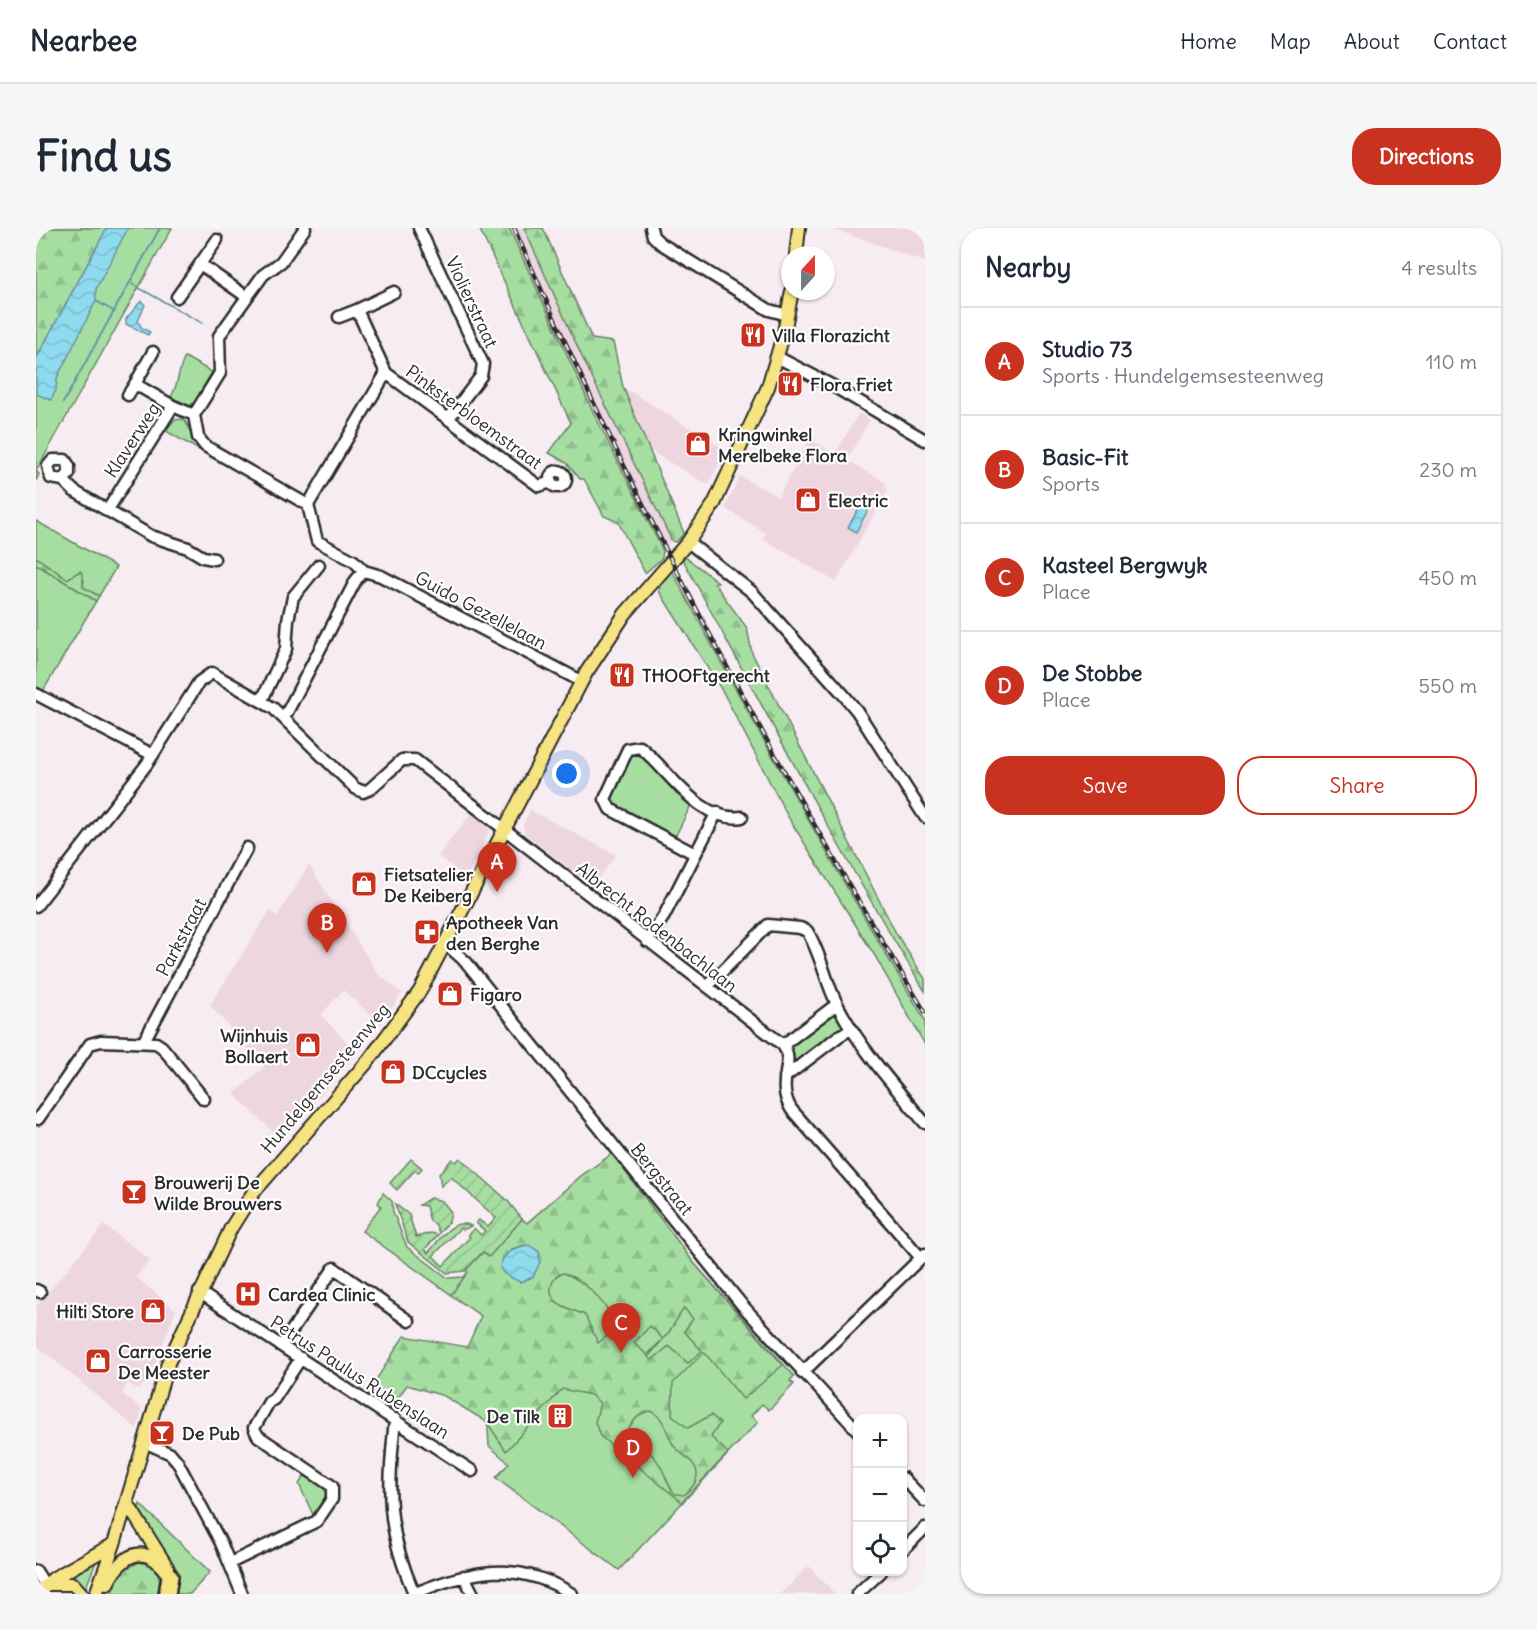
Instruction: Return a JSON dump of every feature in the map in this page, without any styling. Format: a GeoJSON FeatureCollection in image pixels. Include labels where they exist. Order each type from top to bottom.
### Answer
{"type":"FeatureCollection","features":[{"type":"Feature","properties":{"kind":"highway"},"geometry":{"type":"LineString","coordinates":[[167,1594],[170,1576]]}},
{"type":"Feature","properties":{"kind":"main road"},"geometry":{"type":"LineString","coordinates":[[797,246],[799,228]]}},
{"type":"Feature","properties":{"kind":"main road","name":"Hundelgemsesteenweg"},"geometry":{"type":"LineString","coordinates":[[96,1593],[127,1503],[168,1363],[199,1292],[231,1228],[253,1193],[374,1054],[420,991],[581,681],[638,597],[688,542],[722,489],[755,418],[777,357],[790,300]]}},
{"type":"Feature","properties":{"kind":"main road"},"geometry":{"type":"LineString","coordinates":[[127,1503],[165,1560],[170,1576]]}},
{"type":"Feature","properties":{"kind":"main road"},"geometry":{"type":"LineString","coordinates":[[41,1589],[114,1544]]}},
{"type":"Feature","properties":{"kind":"main road"},"geometry":{"type":"LineString","coordinates":[[96,1593],[106,1586],[116,1567],[131,1556],[140,1555],[154,1559],[170,1576]]}},
{"type":"Feature","properties":{"kind":"main road"},"geometry":{"type":"LineString","coordinates":[[41,1589],[66,1582],[79,1588],[82,1594]]}},
{"type":"Feature","properties":{"kind":"street"},"geometry":{"type":"LineString","coordinates":[[305,228],[281,262],[263,275],[219,336],[220,373],[194,416],[198,437],[205,446],[308,505]]}},
{"type":"Feature","properties":{"kind":"street","name":"Violierstraat"},"geometry":{"type":"LineString","coordinates":[[418,228],[483,364],[481,376],[448,418]]}},
{"type":"Feature","properties":{"kind":"street"},"geometry":{"type":"LineString","coordinates":[[651,228],[653,236],[660,243],[769,310],[788,315]]}},
{"type":"Feature","properties":{"kind":"street"},"geometry":{"type":"LineString","coordinates":[[177,297],[217,240]]}},
{"type":"Feature","properties":{"kind":"street"},"geometry":{"type":"LineString","coordinates":[[200,264],[247,297]]}},
{"type":"Feature","properties":{"kind":"street"},"geometry":{"type":"LineString","coordinates":[[339,317],[394,292]]}},
{"type":"Feature","properties":{"kind":"street"},"geometry":{"type":"LineString","coordinates":[[357,309],[386,373]]}},
{"type":"Feature","properties":{"kind":"street"},"geometry":{"type":"LineString","coordinates":[[128,394],[153,352]]}},
{"type":"Feature","properties":{"kind":"street"},"geometry":{"type":"LineString","coordinates":[[777,357],[833,386],[925,440]]}},
{"type":"Feature","properties":{"kind":"street","name":"Pinksterbloemstraat"},"geometry":{"type":"LineString","coordinates":[[308,505],[386,373],[539,486],[551,483]]}},
{"type":"Feature","properties":{"kind":"street"},"geometry":{"type":"LineString","coordinates":[[135,384],[173,406]]}},
{"type":"Feature","properties":{"kind":"street","name":"Klaverweg"},"geometry":{"type":"LineString","coordinates":[[107,511],[173,406],[194,416]]}},
{"type":"Feature","properties":{"kind":"street"},"geometry":{"type":"LineString","coordinates":[[63,480],[74,491],[151,536],[188,548],[203,557],[214,559]]}},
{"type":"Feature","properties":{"kind":"street","name":"Guido Gezellelaan"},"geometry":{"type":"LineString","coordinates":[[308,505],[317,541],[354,561],[364,571],[381,576],[581,681]]}},
{"type":"Feature","properties":{"kind":"street"},"geometry":{"type":"LineString","coordinates":[[688,542],[732,576],[773,613],[857,710],[925,817]]}},
{"type":"Feature","properties":{"kind":"street"},"geometry":{"type":"LineString","coordinates":[[262,700],[286,649],[288,620],[293,597],[319,565]]}},
{"type":"Feature","properties":{"kind":"street"},"geometry":{"type":"LineString","coordinates":[[284,718],[356,580],[364,571]]}},
{"type":"Feature","properties":{"kind":"street","name":"Albrecht Rodenbachlaan"},"geometry":{"type":"LineString","coordinates":[[153,754],[199,682],[208,673],[262,700],[284,718],[355,788],[363,792],[370,789],[402,760],[415,760],[785,1048]]}},
{"type":"Feature","properties":{"kind":"street"},"geometry":{"type":"LineString","coordinates":[[36,694],[153,754],[36,906]]}},
{"type":"Feature","properties":{"kind":"street"},"geometry":{"type":"LineString","coordinates":[[695,854],[610,809],[605,799],[607,790],[628,749],[640,747],[685,795],[729,819],[742,817]]}},
{"type":"Feature","properties":{"kind":"street"},"geometry":{"type":"LineString","coordinates":[[647,941],[664,916],[717,812]]}},
{"type":"Feature","properties":{"kind":"street","name":"Parkstraat"},"geometry":{"type":"LineString","coordinates":[[144,1041],[247,848]]}},
{"type":"Feature","properties":{"kind":"street"},"geometry":{"type":"LineString","coordinates":[[708,986],[763,928],[776,923],[807,931],[837,1004],[851,1029],[877,1066],[925,1123]]}},
{"type":"Feature","properties":{"kind":"street","name":"Bergstraat"},"geometry":{"type":"LineString","coordinates":[[446,944],[466,962],[742,1305],[802,1373],[853,1426]]}},
{"type":"Feature","properties":{"kind":"street"},"geometry":{"type":"LineString","coordinates":[[802,1373],[923,1256],[791,1109],[783,1093],[785,1048],[837,1004]]}},
{"type":"Feature","properties":{"kind":"street"},"geometry":{"type":"LineString","coordinates":[[785,1077],[851,1029]]}},
{"type":"Feature","properties":{"kind":"street"},"geometry":{"type":"LineString","coordinates":[[37,1122],[90,1044],[101,1041],[144,1041],[162,1047],[204,1099]]}},
{"type":"Feature","properties":{"kind":"street"},"geometry":{"type":"LineString","coordinates":[[282,1345],[334,1268],[409,1321]]}},
{"type":"Feature","properties":{"kind":"street","name":"Petrus Paulus Rubenslaan"},"geometry":{"type":"LineString","coordinates":[[199,1292],[472,1471]]}},
{"type":"Feature","properties":{"kind":"street"},"geometry":{"type":"LineString","coordinates":[[230,1563],[317,1521],[333,1499],[332,1486],[258,1436],[254,1428],[269,1402],[274,1399],[301,1358]]}},
{"type":"Feature","properties":{"kind":"street"},"geometry":{"type":"LineString","coordinates":[[395,1419],[389,1493],[392,1526],[396,1547],[417,1593],[464,1576],[493,1571],[518,1572],[552,1582],[573,1594]]}},
{"type":"Feature","properties":{"kind":"street"},"geometry":{"type":"LineString","coordinates":[[144,1442],[174,1457],[230,1563],[242,1594]]}},
{"type":"Feature","properties":{"kind":"street"},"geometry":{"type":"LineString","coordinates":[[907,1482],[925,1501]]}},
{"type":"Feature","properties":{"kind":"street"},"geometry":{"type":"LineString","coordinates":[[907,1546],[925,1528]]}},
{"type":"Feature","properties":{"kind":"street"},"geometry":{"type":"LineString","coordinates":[[36,1571],[41,1589]]}},
{"type":"Feature","properties":{"kind":"street"},"geometry":{"type":"LineString","coordinates":[[464,1576],[473,1594]]}},
{"type":"Feature","properties":{"kind":"street"},"geometry":{"type":"LineString","coordinates":[[857,1594],[876,1576]]}},
{"type":"Feature","properties":{"kind":"shaded area"},"geometry":{"type":"Polygon","coordinates":[[[509,228],[524,228],[583,359],[672,541],[663,551],[595,416],[509,228]]]}},
{"type":"Feature","properties":{"kind":"shaded area"},"geometry":{"type":"Polygon","coordinates":[[[830,228],[925,228],[925,262],[859,238],[830,228]]]}},
{"type":"Feature","properties":{"kind":"shaded area"},"geometry":{"type":"Polygon","coordinates":[[[623,387],[726,450],[708,485],[647,449],[623,387]]]}},
{"type":"Feature","properties":{"kind":"shaded area"},"geometry":{"type":"Polygon","coordinates":[[[859,413],[870,420],[847,460],[886,483],[884,487],[888,490],[836,582],[763,539],[766,533],[725,508],[740,476],[778,497],[810,439],[835,454],[859,413]]]}},
{"type":"Feature","properties":{"kind":"shaded area"},"geometry":{"type":"Polygon","coordinates":[[[530,810],[616,855],[592,886],[525,834],[523,824],[530,810]]]}},
{"type":"Feature","properties":{"kind":"shaded area"},"geometry":{"type":"Polygon","coordinates":[[[472,812],[489,824],[490,830],[466,877],[438,856],[472,812]]]}},
{"type":"Feature","properties":{"kind":"shaded area"},"geometry":{"type":"Polygon","coordinates":[[[309,865],[377,973],[402,993],[381,1024],[343,990],[321,1015],[357,1053],[281,1140],[234,1094],[264,1067],[210,1005],[270,910],[277,917],[309,865]]]}},
{"type":"Feature","properties":{"kind":"shaded area"},"geometry":{"type":"Polygon","coordinates":[[[104,1225],[150,1260],[136,1277],[176,1310],[151,1374],[139,1390],[128,1383],[122,1393],[142,1410],[137,1429],[36,1345],[36,1307],[104,1225]]]}},
{"type":"Feature","properties":{"kind":"shaded area"},"geometry":{"type":"Polygon","coordinates":[[[809,1566],[835,1594],[780,1594],[809,1566]]]}},
{"type":"Feature","properties":{"kind":"green space"},"geometry":{"type":"Polygon","coordinates":[[[36,228],[172,228],[36,471],[36,228]]]}},
{"type":"Feature","properties":{"kind":"green space"},"geometry":{"type":"Polygon","coordinates":[[[36,228],[107,228],[36,359],[36,228]]]}},
{"type":"Feature","properties":{"kind":"green space"},"geometry":{"type":"Polygon","coordinates":[[[479,228],[509,228],[595,416],[663,551],[662,558],[645,573],[618,522],[604,516],[584,479],[580,479],[567,463],[549,453],[571,423],[479,228]]]}},
{"type":"Feature","properties":{"kind":"green space"},"geometry":{"type":"Polygon","coordinates":[[[524,228],[543,228],[592,339],[613,342],[623,387],[684,533],[676,542],[672,541],[583,359],[524,228]]]}},
{"type":"Feature","properties":{"kind":"green space"},"geometry":{"type":"Polygon","coordinates":[[[185,357],[212,372],[195,402],[189,406],[171,397],[185,357]]]}},
{"type":"Feature","properties":{"kind":"green space"},"geometry":{"type":"Polygon","coordinates":[[[183,419],[199,450],[166,431],[174,420],[183,419]]]}},
{"type":"Feature","properties":{"kind":"green space"},"geometry":{"type":"Polygon","coordinates":[[[36,521],[116,567],[99,596],[83,587],[84,580],[67,579],[36,557],[36,521]]]}},
{"type":"Feature","properties":{"kind":"green space"},"geometry":{"type":"Polygon","coordinates":[[[684,556],[718,582],[714,583],[747,628],[752,653],[897,935],[925,979],[925,991],[861,885],[800,776],[682,558],[684,556]]]}},
{"type":"Feature","properties":{"kind":"green space"},"geometry":{"type":"Polygon","coordinates":[[[36,557],[67,579],[80,571],[83,574],[83,587],[99,596],[96,601],[36,564],[36,557]]]}},
{"type":"Feature","properties":{"kind":"green space"},"geometry":{"type":"Polygon","coordinates":[[[36,564],[96,601],[42,693],[36,689],[36,564]]]}},
{"type":"Feature","properties":{"kind":"green space"},"geometry":{"type":"Polygon","coordinates":[[[671,569],[795,796],[925,1020],[925,1045],[875,956],[788,817],[723,692],[659,591],[661,581],[671,569]]]}},
{"type":"Feature","properties":{"kind":"green space"},"geometry":{"type":"Polygon","coordinates":[[[639,753],[645,755],[669,781],[667,783],[677,795],[679,793],[691,805],[675,837],[613,805],[609,795],[628,757],[639,753]]]}},
{"type":"Feature","properties":{"kind":"green space"},"geometry":{"type":"Polygon","coordinates":[[[834,1012],[846,1028],[829,1041],[805,1053],[797,1065],[790,1065],[791,1045],[834,1012]]]}},
{"type":"Feature","properties":{"kind":"green space"},"geometry":{"type":"Polygon","coordinates":[[[612,1154],[693,1262],[794,1376],[790,1381],[794,1384],[769,1410],[762,1404],[751,1416],[758,1422],[619,1570],[496,1478],[509,1463],[489,1446],[481,1316],[362,1231],[381,1206],[378,1203],[383,1193],[392,1201],[393,1212],[407,1247],[448,1278],[464,1277],[468,1272],[466,1270],[488,1256],[522,1219],[527,1223],[581,1176],[612,1154]]]}},
{"type":"Feature","properties":{"kind":"green space"},"geometry":{"type":"Polygon","coordinates":[[[612,1154],[693,1262],[783,1365],[743,1399],[704,1352],[673,1383],[672,1415],[688,1428],[711,1415],[720,1423],[711,1437],[728,1453],[682,1502],[600,1436],[595,1422],[600,1403],[591,1395],[562,1389],[506,1451],[487,1422],[444,1396],[407,1385],[390,1409],[367,1394],[404,1336],[467,1347],[481,1316],[451,1295],[468,1272],[466,1270],[483,1252],[489,1256],[522,1219],[527,1223],[581,1176],[612,1154]],[[525,1245],[512,1249],[502,1260],[520,1282],[533,1277],[540,1261],[525,1245]],[[564,1273],[559,1274],[553,1281],[552,1295],[559,1304],[585,1315],[598,1343],[618,1327],[600,1299],[587,1287],[573,1277],[564,1273]],[[684,1308],[669,1332],[648,1357],[652,1360],[669,1346],[688,1363],[702,1351],[684,1331],[693,1319],[684,1308]],[[650,1326],[634,1343],[647,1355],[663,1339],[650,1326]],[[651,1411],[643,1413],[627,1430],[629,1434],[658,1461],[675,1494],[684,1495],[696,1481],[695,1466],[674,1446],[659,1417],[651,1411]]]}},
{"type":"Feature","properties":{"kind":"green space"},"geometry":{"type":"Polygon","coordinates":[[[460,1158],[507,1200],[522,1219],[489,1257],[483,1252],[465,1271],[447,1273],[408,1242],[395,1204],[409,1215],[416,1237],[431,1233],[438,1235],[425,1249],[428,1253],[452,1227],[458,1224],[471,1226],[463,1230],[460,1228],[433,1256],[443,1266],[470,1237],[468,1235],[474,1228],[481,1235],[485,1231],[476,1223],[479,1220],[488,1227],[496,1218],[451,1177],[441,1186],[439,1174],[452,1159],[456,1162],[460,1158]]]}},
{"type":"Feature","properties":{"kind":"green space"},"geometry":{"type":"Polygon","coordinates":[[[411,1159],[422,1168],[418,1173],[415,1170],[397,1190],[390,1183],[411,1159]]]}},
{"type":"Feature","properties":{"kind":"green space"},"geometry":{"type":"Polygon","coordinates":[[[430,1198],[442,1201],[451,1212],[449,1222],[439,1233],[436,1225],[430,1221],[426,1206],[419,1205],[430,1198]]]}},
{"type":"Feature","properties":{"kind":"green space"},"geometry":{"type":"Polygon","coordinates":[[[306,1474],[328,1491],[328,1497],[314,1517],[299,1484],[306,1474]]]}},
{"type":"Feature","properties":{"kind":"green space"},"geometry":{"type":"Polygon","coordinates":[[[140,1504],[210,1572],[190,1594],[177,1594],[176,1568],[138,1511],[140,1504]]]}},
{"type":"Feature","properties":{"kind":"green space"},"geometry":{"type":"Polygon","coordinates":[[[97,1559],[85,1590],[64,1578],[97,1559]]]}},
{"type":"Feature","properties":{"kind":"green space"},"geometry":{"type":"Polygon","coordinates":[[[139,1562],[150,1566],[157,1573],[160,1582],[157,1594],[111,1594],[122,1571],[139,1562]]]}},
{"type":"Feature","properties":{"kind":"water"},"geometry":{"type":"Polygon","coordinates":[[[107,228],[128,228],[96,289],[96,301],[57,378],[56,390],[51,400],[36,394],[36,359],[107,228]]]}},
{"type":"Feature","properties":{"kind":"water"},"geometry":{"type":"Polygon","coordinates":[[[141,301],[145,305],[138,321],[142,328],[150,332],[148,335],[126,324],[126,319],[141,301]]]}},
{"type":"Feature","properties":{"kind":"water"},"geometry":{"type":"Polygon","coordinates":[[[865,498],[872,503],[856,532],[848,527],[865,498]]]}},
{"type":"Feature","properties":{"kind":"water"},"geometry":{"type":"Polygon","coordinates":[[[529,1245],[539,1252],[540,1262],[533,1277],[520,1282],[504,1274],[500,1268],[503,1258],[514,1249],[529,1245]]]}},
{"type":"Feature","properties":{"kind":"waterway"},"geometry":{"type":"LineString","coordinates":[[63,403],[160,228]]}},
{"type":"Feature","properties":{"kind":"waterway"},"geometry":{"type":"LineString","coordinates":[[132,284],[202,323]]}},
{"type":"Feature","properties":{"kind":"waterway"},"geometry":{"type":"LineString","coordinates":[[96,301],[115,312]]}},
{"type":"Feature","properties":{"kind":"railway"},"geometry":{"type":"LineString","coordinates":[[514,228],[606,429],[706,627],[812,821],[925,1012]]}},
{"type":"Feature","properties":{"kind":"place","name":"Villa Florazicht"},"geometry":{"type":"Point","coordinates":[753,335]}},
{"type":"Feature","properties":{"kind":"place","name":"Flora Friet"},"geometry":{"type":"Point","coordinates":[790,384]}},
{"type":"Feature","properties":{"kind":"place","name":"Kringwinkel Merelbeke Flora"},"geometry":{"type":"Point","coordinates":[698,444]}},
{"type":"Feature","properties":{"kind":"place","name":"Electric"},"geometry":{"type":"Point","coordinates":[808,500]}},
{"type":"Feature","properties":{"kind":"place","name":"THOOFtgerecht"},"geometry":{"type":"Point","coordinates":[622,675]}},
{"type":"Feature","properties":{"kind":"place","name":"Fietsatelier De Keiberg"},"geometry":{"type":"Point","coordinates":[364,884]}},
{"type":"Feature","properties":{"kind":"place","name":"Studio 73"},"geometry":{"type":"Point","coordinates":[497,892]}},
{"type":"Feature","properties":{"kind":"place","name":"Apotheek Van den Berghe"},"geometry":{"type":"Point","coordinates":[427,932]}},
{"type":"Feature","properties":{"kind":"place","name":"Basic-Fit"},"geometry":{"type":"Point","coordinates":[327,953]}},
{"type":"Feature","properties":{"kind":"place","name":"Figaro"},"geometry":{"type":"Point","coordinates":[450,994]}},
{"type":"Feature","properties":{"kind":"place","name":"Wijnhuis Bollaert"},"geometry":{"type":"Point","coordinates":[308,1045]}},
{"type":"Feature","properties":{"kind":"place","name":"DCcycles"},"geometry":{"type":"Point","coordinates":[393,1072]}},
{"type":"Feature","properties":{"kind":"place","name":"Brouwerij De Wilde Brouwers"},"geometry":{"type":"Point","coordinates":[134,1192]}},
{"type":"Feature","properties":{"kind":"place","name":"Cardea Clinic"},"geometry":{"type":"Point","coordinates":[248,1294]}},
{"type":"Feature","properties":{"kind":"place","name":"Hilti Store"},"geometry":{"type":"Point","coordinates":[153,1311]}},
{"type":"Feature","properties":{"kind":"place","name":"Kasteel Bergwyk"},"geometry":{"type":"Point","coordinates":[621,1353]}},
{"type":"Feature","properties":{"kind":"place","name":"Carrosserie De Meester"},"geometry":{"type":"Point","coordinates":[98,1361]}},
{"type":"Feature","properties":{"kind":"place","name":"De Tilk"},"geometry":{"type":"Point","coordinates":[560,1416]}},
{"type":"Feature","properties":{"kind":"place","name":"De Pub"},"geometry":{"type":"Point","coordinates":[162,1433]}},
{"type":"Feature","properties":{"kind":"place","name":"De Stobbe"},"geometry":{"type":"Point","coordinates":[633,1478]}}]}
